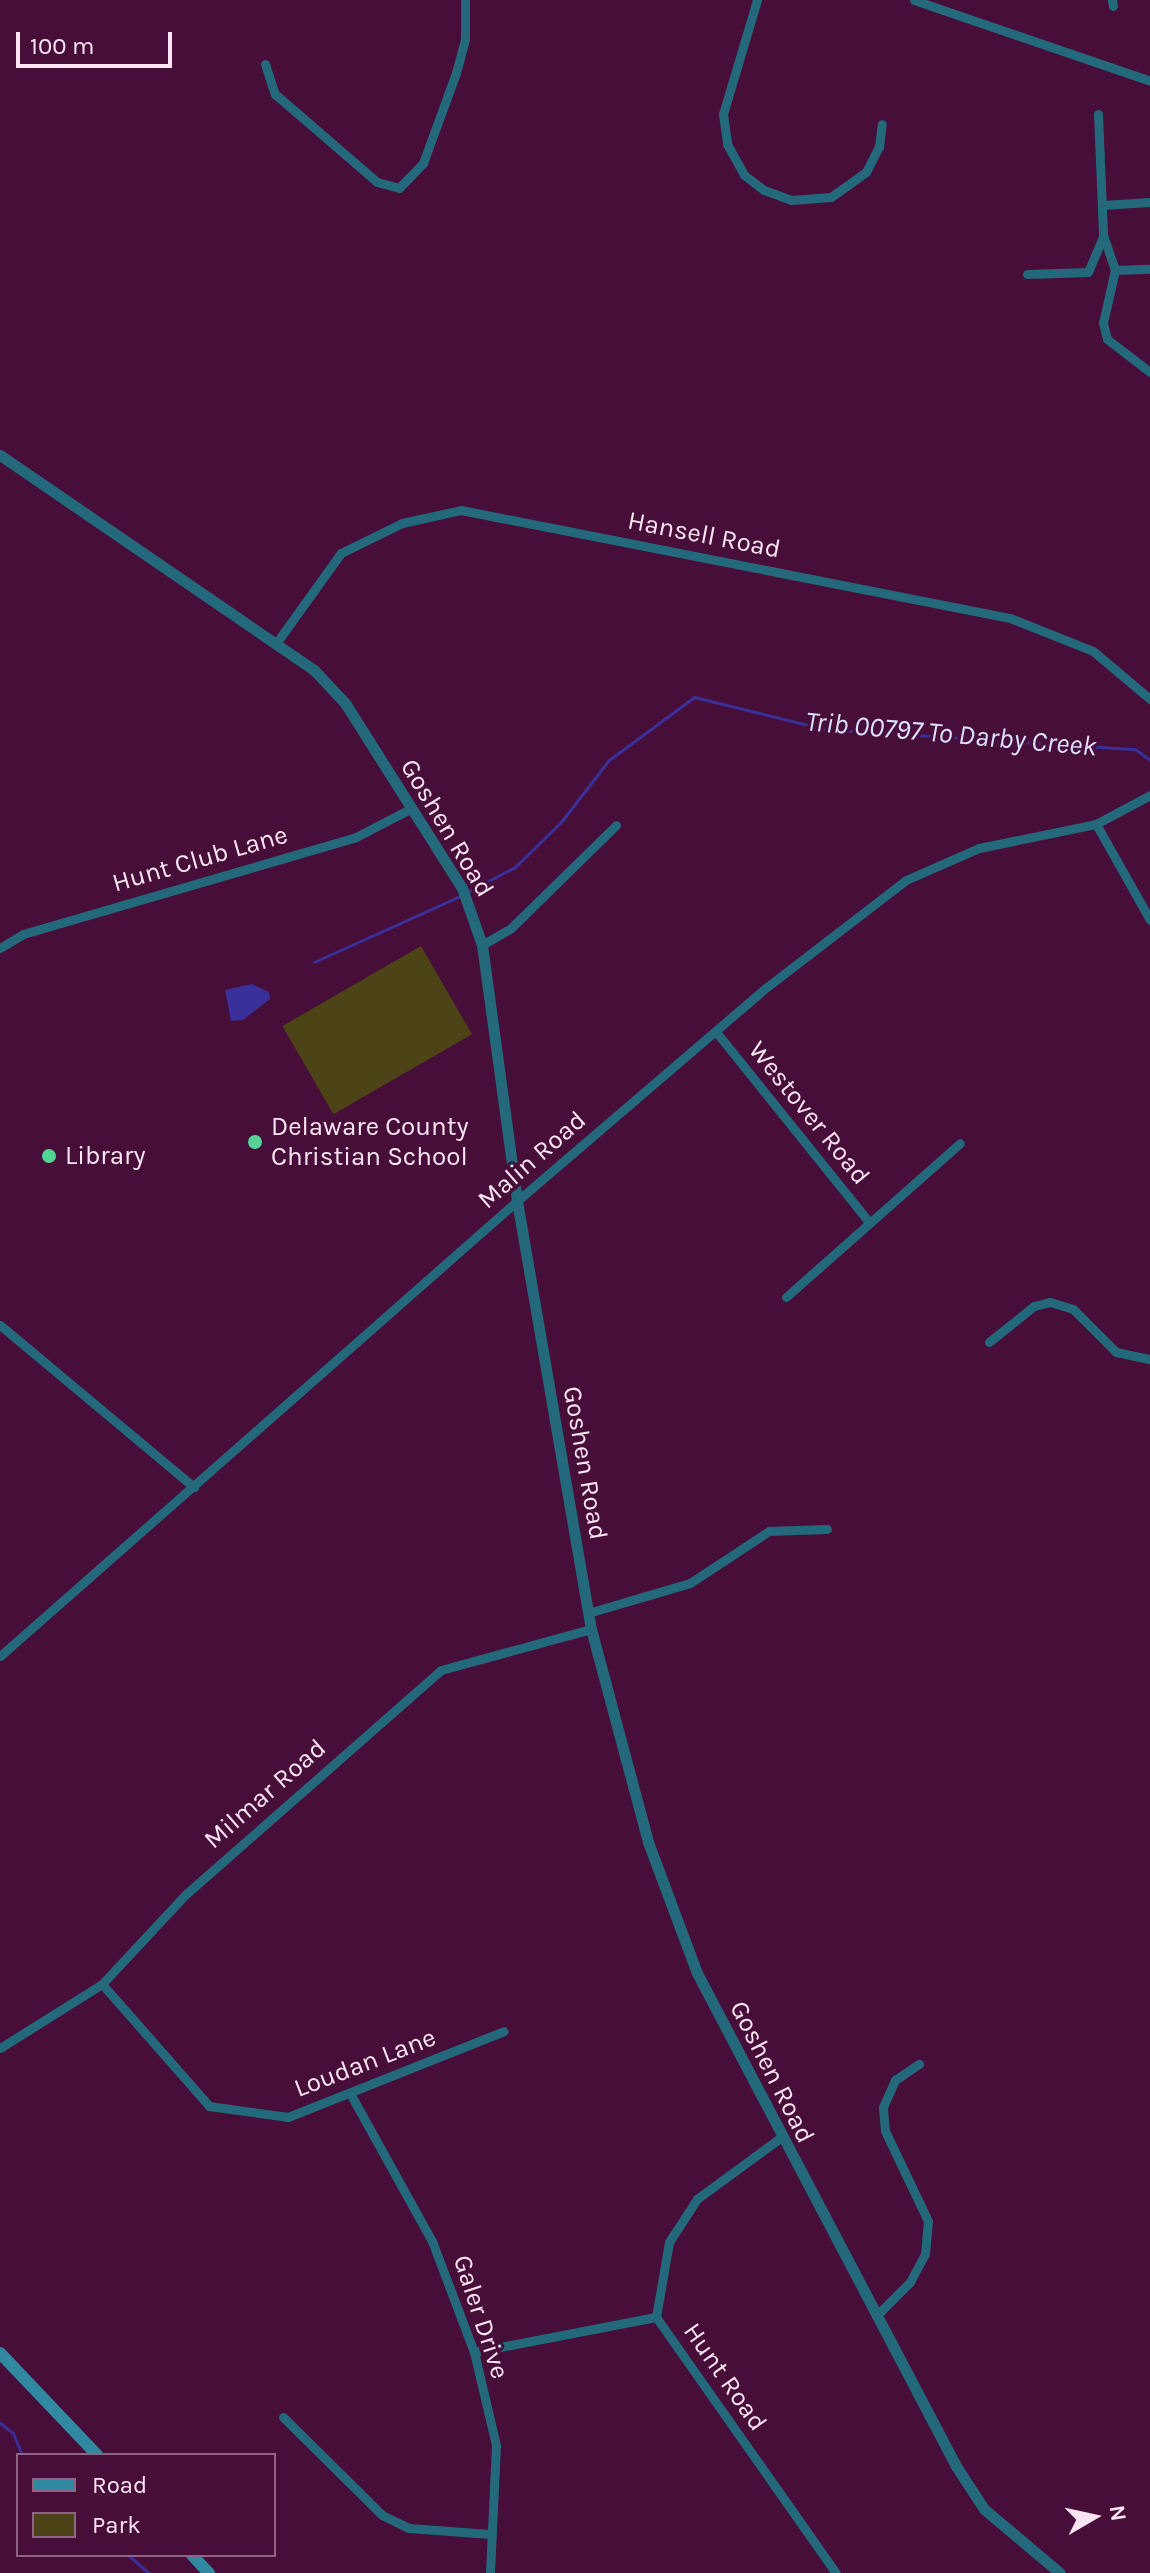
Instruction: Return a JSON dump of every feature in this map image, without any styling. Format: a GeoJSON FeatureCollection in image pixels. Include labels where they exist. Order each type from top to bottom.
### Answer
{"type":"FeatureCollection","features":[{"type":"Feature","properties":{"kind":"main road"},"geometry":{"type":"LineString","coordinates":[[0,2353],[95,2453]]}},
{"type":"Feature","properties":{"kind":"main road"},"geometry":{"type":"LineString","coordinates":[[194,2557],[209,2573]]}},
{"type":"Feature","properties":{"kind":"street"},"geometry":{"type":"LineString","coordinates":[[265,64],[275,94],[377,182],[399,188],[423,163],[456,73],[465,39],[465,0]]}},
{"type":"Feature","properties":{"kind":"street"},"geometry":{"type":"LineString","coordinates":[[757,0],[723,114],[727,144],[744,175],[777,196],[806,201],[831,197],[866,172],[879,147],[882,124]]}},
{"type":"Feature","properties":{"kind":"street"},"geometry":{"type":"LineString","coordinates":[[914,0],[942,4],[1150,81]]}},
{"type":"Feature","properties":{"kind":"street"},"geometry":{"type":"LineString","coordinates":[[1098,114],[1103,235],[1115,270],[1105,305],[1107,339],[1150,372]]}},
{"type":"Feature","properties":{"kind":"street"},"geometry":{"type":"LineString","coordinates":[[1102,205],[1150,202]]}},
{"type":"Feature","properties":{"kind":"street"},"geometry":{"type":"LineString","coordinates":[[1027,274],[1088,272],[1103,235]]}},
{"type":"Feature","properties":{"kind":"street"},"geometry":{"type":"LineString","coordinates":[[1115,270],[1150,269]]}},
{"type":"Feature","properties":{"kind":"street","name":"Goshen Road"},"geometry":{"type":"LineString","coordinates":[[0,455],[148,560],[277,642],[345,703],[464,892],[482,945],[517,1201],[591,1629],[644,1828],[687,1950],[780,2138],[971,2491],[984,2509],[1060,2573]]}},
{"type":"Feature","properties":{"kind":"street","name":"Hansell Road"},"geometry":{"type":"LineString","coordinates":[[277,642],[341,553],[402,523],[461,510],[1010,618],[1093,651],[1150,699]]}},
{"type":"Feature","properties":{"kind":"street","name":"Malin Road"},"geometry":{"type":"LineString","coordinates":[[0,1656],[517,1201],[717,1033],[767,987],[906,880],[979,848],[1096,824],[1150,795]]}},
{"type":"Feature","properties":{"kind":"street","name":"Hunt Club Lane"},"geometry":{"type":"LineString","coordinates":[[0,948],[23,934],[356,837],[412,808]]}},
{"type":"Feature","properties":{"kind":"street"},"geometry":{"type":"LineString","coordinates":[[1096,824],[1150,920]]}},
{"type":"Feature","properties":{"kind":"street"},"geometry":{"type":"LineString","coordinates":[[482,945],[511,928],[616,825]]}},
{"type":"Feature","properties":{"kind":"street","name":"Westover Road"},"geometry":{"type":"LineString","coordinates":[[717,1033],[868,1221]]}},
{"type":"Feature","properties":{"kind":"street"},"geometry":{"type":"LineString","coordinates":[[786,1297],[868,1221],[960,1143]]}},
{"type":"Feature","properties":{"kind":"street"},"geometry":{"type":"LineString","coordinates":[[989,1342],[1034,1306],[1060,1303],[1085,1318],[1116,1352],[1150,1359]]}},
{"type":"Feature","properties":{"kind":"street"},"geometry":{"type":"LineString","coordinates":[[0,1325],[194,1487]]}},
{"type":"Feature","properties":{"kind":"street"},"geometry":{"type":"LineString","coordinates":[[588,1613],[690,1583],[769,1531],[827,1529]]}},
{"type":"Feature","properties":{"kind":"street","name":"Milmar Road"},"geometry":{"type":"LineString","coordinates":[[0,2048],[102,1984],[185,1895],[441,1670],[591,1629]]}},
{"type":"Feature","properties":{"kind":"street","name":"Loudan Lane"},"geometry":{"type":"LineString","coordinates":[[102,1984],[209,2106],[288,2117],[351,2095],[504,2031]]}},
{"type":"Feature","properties":{"kind":"street"},"geometry":{"type":"LineString","coordinates":[[876,2316],[910,2282],[925,2254],[928,2221],[885,2131],[883,2107],[895,2080],[919,2064]]}},
{"type":"Feature","properties":{"kind":"street","name":"Galer Drive"},"geometry":{"type":"LineString","coordinates":[[351,2095],[432,2241],[474,2352],[496,2445],[490,2573]]}},
{"type":"Feature","properties":{"kind":"street","name":"Hunt Road"},"geometry":{"type":"LineString","coordinates":[[780,2138],[697,2199],[669,2242],[656,2317],[836,2573]]}},
{"type":"Feature","properties":{"kind":"street"},"geometry":{"type":"LineString","coordinates":[[474,2352],[656,2317]]}},
{"type":"Feature","properties":{"kind":"street"},"geometry":{"type":"LineString","coordinates":[[283,2417],[382,2515],[409,2528],[490,2534]]}},
{"type":"Feature","properties":{"kind":"green space"},"geometry":{"type":"Polygon","coordinates":[[[421,946],[472,1034],[333,1114],[282,1026],[421,946]]]}},
{"type":"Feature","properties":{"kind":"shaded area"},"geometry":{"type":"Polygon","coordinates":[[[252,984],[269,992],[270,999],[243,1020],[231,1021],[225,990],[252,984]]]}},
{"type":"Feature","properties":{"kind":"waterway","name":"Trib 00797 To Darby Creek"},"geometry":{"type":"LineString","coordinates":[[467,892],[515,867],[561,822],[609,760],[694,697],[824,729],[1135,749],[1150,760]]}},
{"type":"Feature","properties":{"kind":"waterway","name":"Trib 00797 To Darby Creek"},"geometry":{"type":"LineString","coordinates":[[314,962],[460,896]]}},
{"type":"Feature","properties":{"kind":"waterway"},"geometry":{"type":"LineString","coordinates":[[0,2423],[13,2433],[21,2453]]}},
{"type":"Feature","properties":{"kind":"waterway"},"geometry":{"type":"LineString","coordinates":[[130,2557],[149,2573]]}},
{"type":"Feature","properties":{"kind":"place","name":"Delaware County Christian School"},"geometry":{"type":"Point","coordinates":[255,1142]}},
{"type":"Feature","properties":{"kind":"place","name":"Library"},"geometry":{"type":"Point","coordinates":[49,1156]}}]}
